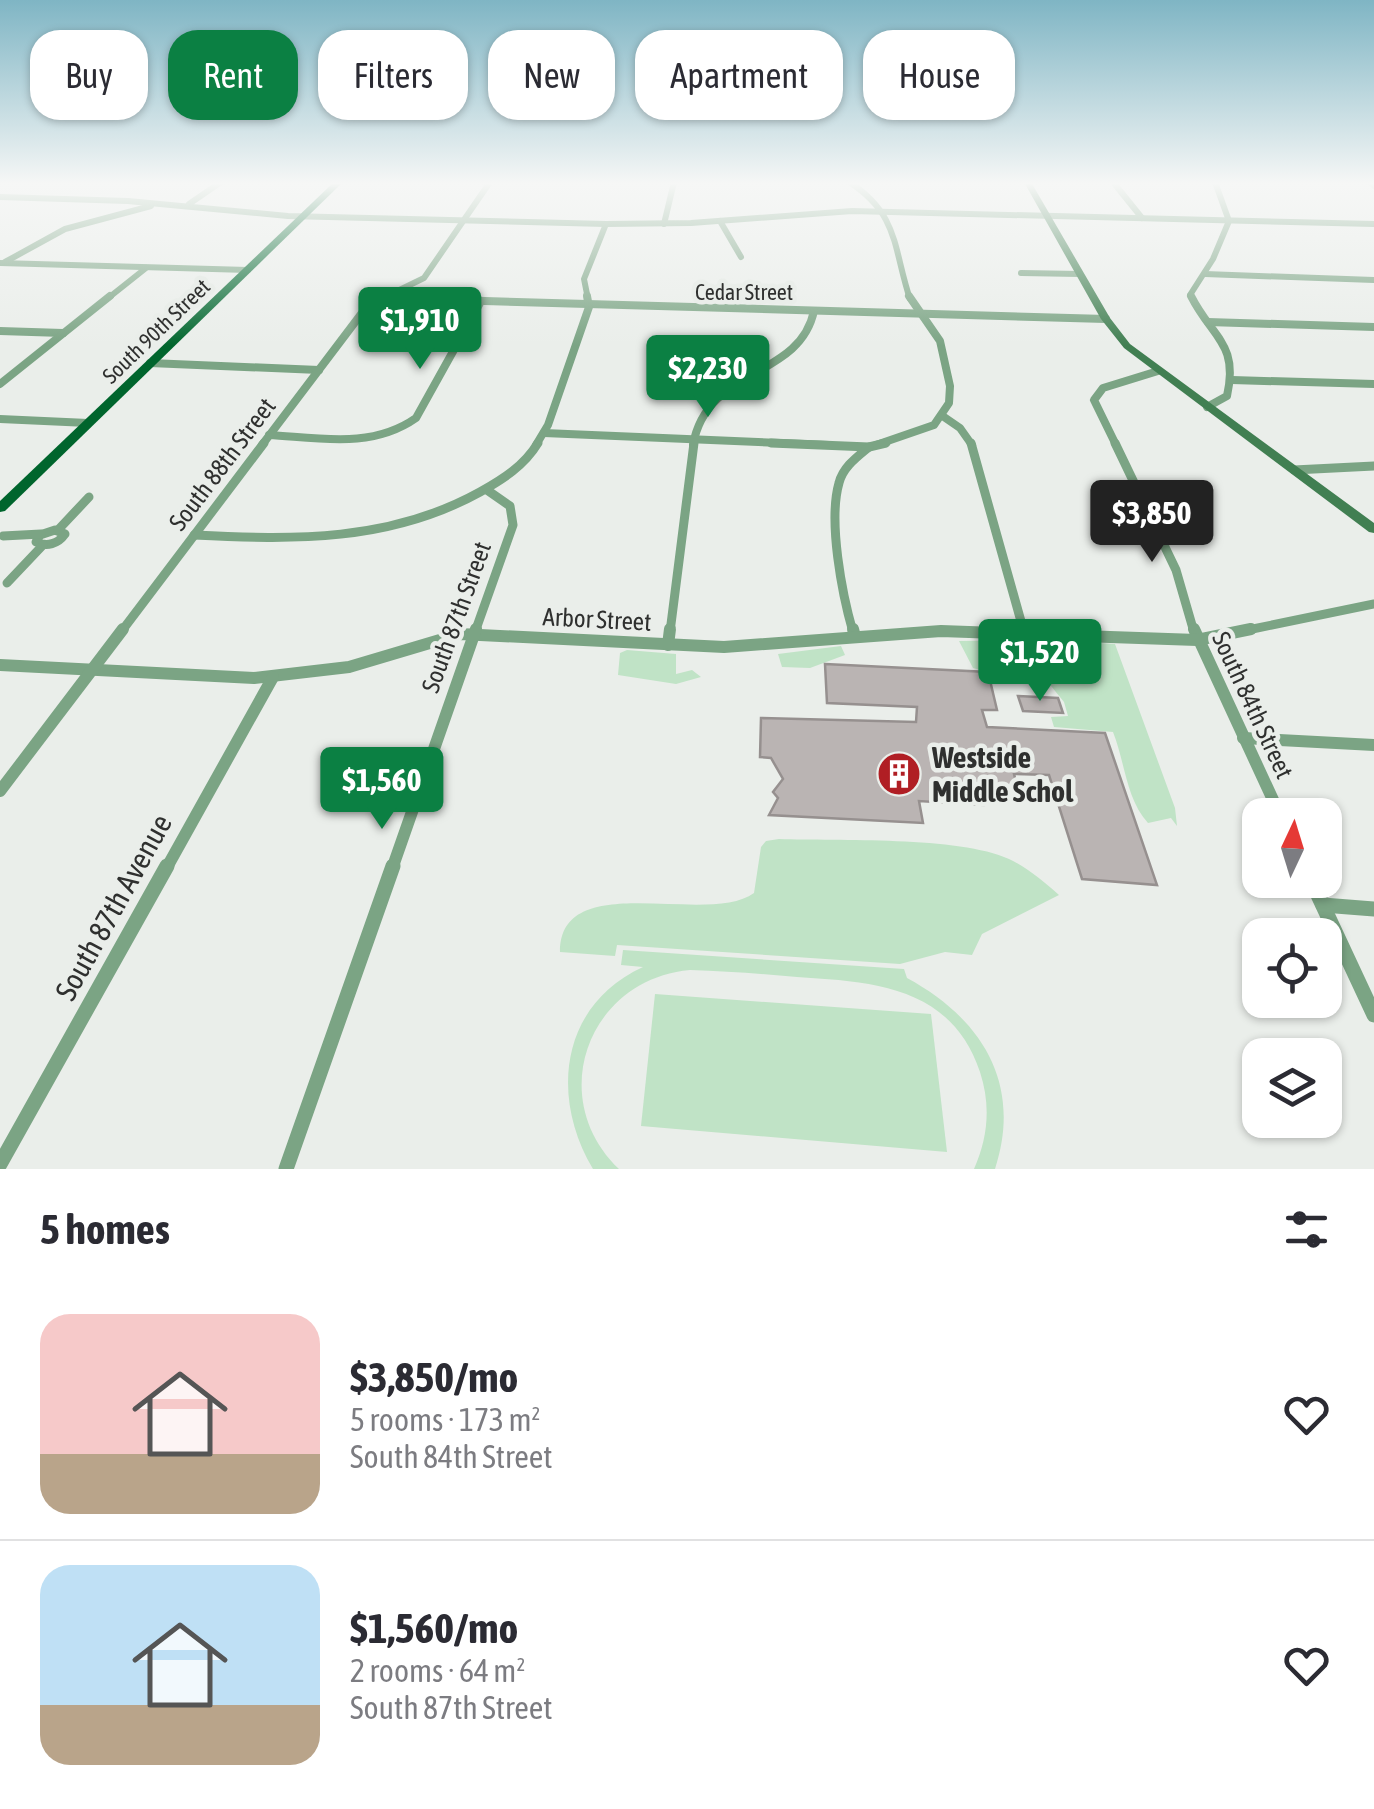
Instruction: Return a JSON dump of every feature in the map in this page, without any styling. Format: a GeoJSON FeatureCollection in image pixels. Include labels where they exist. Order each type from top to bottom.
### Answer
{"type":"FeatureCollection","features":[{"type":"Feature","properties":{"kind":"main road","name":"South 90th Street"},"geometry":{"type":"LineString","coordinates":[[0,508],[283,237]]}},
{"type":"Feature","properties":{"kind":"main road"},"geometry":{"type":"LineString","coordinates":[[1058,237],[1106,319],[1127,346],[1374,529]]}},
{"type":"Feature","properties":{"kind":"street"},"geometry":{"type":"LineString","coordinates":[[2,263],[50,237]]}},
{"type":"Feature","properties":{"kind":"street","name":"South 88th Street"},"geometry":{"type":"LineString","coordinates":[[0,790],[368,305],[424,278],[453,237]]}},
{"type":"Feature","properties":{"kind":"street"},"geometry":{"type":"LineString","coordinates":[[194,536],[294,540],[356,535],[430,516],[487,490],[524,463],[544,434],[589,306],[584,279],[601,237]]}},
{"type":"Feature","properties":{"kind":"street"},"geometry":{"type":"LineString","coordinates":[[729,237],[741,258]]}},
{"type":"Feature","properties":{"kind":"street"},"geometry":{"type":"LineString","coordinates":[[544,434],[868,447],[919,432],[944,417],[952,403],[952,387],[937,332],[910,298],[894,237]]}},
{"type":"Feature","properties":{"kind":"street"},"geometry":{"type":"LineString","coordinates":[[1207,407],[1224,399],[1232,380],[1232,354],[1190,295],[1205,274],[1221,237]]}},
{"type":"Feature","properties":{"kind":"street"},"geometry":{"type":"LineString","coordinates":[[2,263],[248,270]]}},
{"type":"Feature","properties":{"kind":"street"},"geometry":{"type":"LineString","coordinates":[[0,384],[146,267]]}},
{"type":"Feature","properties":{"kind":"street"},"geometry":{"type":"LineString","coordinates":[[1021,272],[1080,274]]}},
{"type":"Feature","properties":{"kind":"street"},"geometry":{"type":"LineString","coordinates":[[1205,274],[1374,280]]}},
{"type":"Feature","properties":{"kind":"street","name":"Cedar Street"},"geometry":{"type":"LineString","coordinates":[[381,298],[1106,319]]}},
{"type":"Feature","properties":{"kind":"street"},"geometry":{"type":"LineString","coordinates":[[269,436],[354,439],[390,434],[416,418],[480,303]]}},
{"type":"Feature","properties":{"kind":"street"},"geometry":{"type":"LineString","coordinates":[[668,645],[694,439],[710,401],[740,377],[795,349],[812,326],[814,310]]}},
{"type":"Feature","properties":{"kind":"street"},"geometry":{"type":"LineString","coordinates":[[1208,322],[1374,327]]}},
{"type":"Feature","properties":{"kind":"street"},"geometry":{"type":"LineString","coordinates":[[0,331],[64,333]]}},
{"type":"Feature","properties":{"kind":"street"},"geometry":{"type":"LineString","coordinates":[[150,364],[319,370]]}},
{"type":"Feature","properties":{"kind":"street","name":"South 84th Street"},"geometry":{"type":"LineString","coordinates":[[1158,371],[1103,388],[1094,400],[1182,582],[1197,640],[1272,798]]}},
{"type":"Feature","properties":{"kind":"street"},"geometry":{"type":"LineString","coordinates":[[1232,380],[1374,384]]}},
{"type":"Feature","properties":{"kind":"street"},"geometry":{"type":"LineString","coordinates":[[944,417],[960,428],[973,446],[1024,633]]}},
{"type":"Feature","properties":{"kind":"street"},"geometry":{"type":"LineString","coordinates":[[0,419],[88,423]]}},
{"type":"Feature","properties":{"kind":"street"},"geometry":{"type":"LineString","coordinates":[[855,637],[845,601],[837,491],[846,468],[868,447]]}},
{"type":"Feature","properties":{"kind":"street"},"geometry":{"type":"LineString","coordinates":[[1294,470],[1374,466]]}},
{"type":"Feature","properties":{"kind":"street","name":"South 87th Street"},"geometry":{"type":"LineString","coordinates":[[286,1169],[514,518],[508,502],[487,490]]}},
{"type":"Feature","properties":{"kind":"street"},"geometry":{"type":"LineString","coordinates":[[1,536],[63,538],[64,532],[58,530],[88,497]]}},
{"type":"Feature","properties":{"kind":"street"},"geometry":{"type":"LineString","coordinates":[[8,583],[40,540]]}},
{"type":"Feature","properties":{"kind":"street","name":"Arbor Street"},"geometry":{"type":"LineString","coordinates":[[0,665],[226,678],[274,677],[349,667],[450,636],[474,634],[757,647],[941,631],[1197,640],[1374,604]]}},
{"type":"Feature","properties":{"kind":"street","name":"South 87th Avenue"},"geometry":{"type":"LineString","coordinates":[[0,1164],[274,677]]}},
{"type":"Feature","properties":{"kind":"street"},"geometry":{"type":"LineString","coordinates":[[1243,738],[1374,745]]}},
{"type":"Feature","properties":{"kind":"street"},"geometry":{"type":"LineString","coordinates":[[1319,898],[1374,1015]]}},
{"type":"Feature","properties":{"kind":"street"},"geometry":{"type":"LineString","coordinates":[[1323,906],[1374,909]]}},
{"type":"Feature","properties":{"kind":"green space"},"geometry":{"type":"Polygon","coordinates":[[[959,641],[1115,644],[1175,808],[1177,826],[1171,818],[1148,823],[1141,813],[1130,792],[1113,732],[1054,727],[1051,717],[1068,716],[1064,702],[1047,681],[1023,681],[973,668],[959,641]]]}},
{"type":"Feature","properties":{"kind":"green space"},"geometry":{"type":"Polygon","coordinates":[[[841,646],[845,655],[810,668],[782,667],[778,654],[841,646]]]}},
{"type":"Feature","properties":{"kind":"green space"},"geometry":{"type":"Polygon","coordinates":[[[627,650],[676,654],[676,674],[692,670],[701,677],[676,684],[618,675],[620,653],[627,650]]]}},
{"type":"Feature","properties":{"kind":"green space"},"geometry":{"type":"Polygon","coordinates":[[[766,841],[960,846],[1009,859],[1059,895],[982,934],[972,955],[945,952],[900,964],[617,945],[615,956],[560,952],[566,926],[584,912],[609,905],[732,902],[754,893],[761,847],[766,841]]]}},
{"type":"Feature","properties":{"kind":"green space"},"geometry":{"type":"Polygon","coordinates":[[[623,950],[904,969],[907,978],[956,1013],[989,1056],[999,1081],[1003,1108],[995,1169],[974,1169],[986,1121],[980,1072],[967,1043],[930,1005],[906,994],[854,982],[690,970],[655,978],[626,995],[603,1018],[588,1046],[582,1077],[584,1109],[596,1140],[619,1169],[593,1169],[571,1112],[571,1055],[579,1029],[594,1004],[615,984],[643,967],[621,965],[623,950]]]}},
{"type":"Feature","properties":{"kind":"green space"},"geometry":{"type":"Polygon","coordinates":[[[655,994],[931,1014],[947,1152],[641,1126],[655,994]]]}},
{"type":"Feature","properties":{"kind":"building","name":"Westside Middle Schol"},"geometry":{"type":"Polygon","coordinates":[[[825,664],[988,672],[997,710],[982,710],[987,727],[1105,733],[1157,885],[1082,879],[1049,775],[1014,774],[1021,801],[981,798],[983,805],[919,801],[923,823],[769,815],[778,798],[773,792],[783,779],[771,758],[760,757],[761,718],[916,722],[917,707],[827,703],[825,664]]]}},
{"type":"Feature","properties":{"kind":"building"},"geometry":{"type":"Polygon","coordinates":[[[1018,696],[1058,698],[1063,713],[1023,711],[1018,696]]]}},
{"type":"Feature","properties":{"kind":"place","name":"Westside Middle Schol"},"geometry":{"type":"Point","coordinates":[899,774]}}]}
